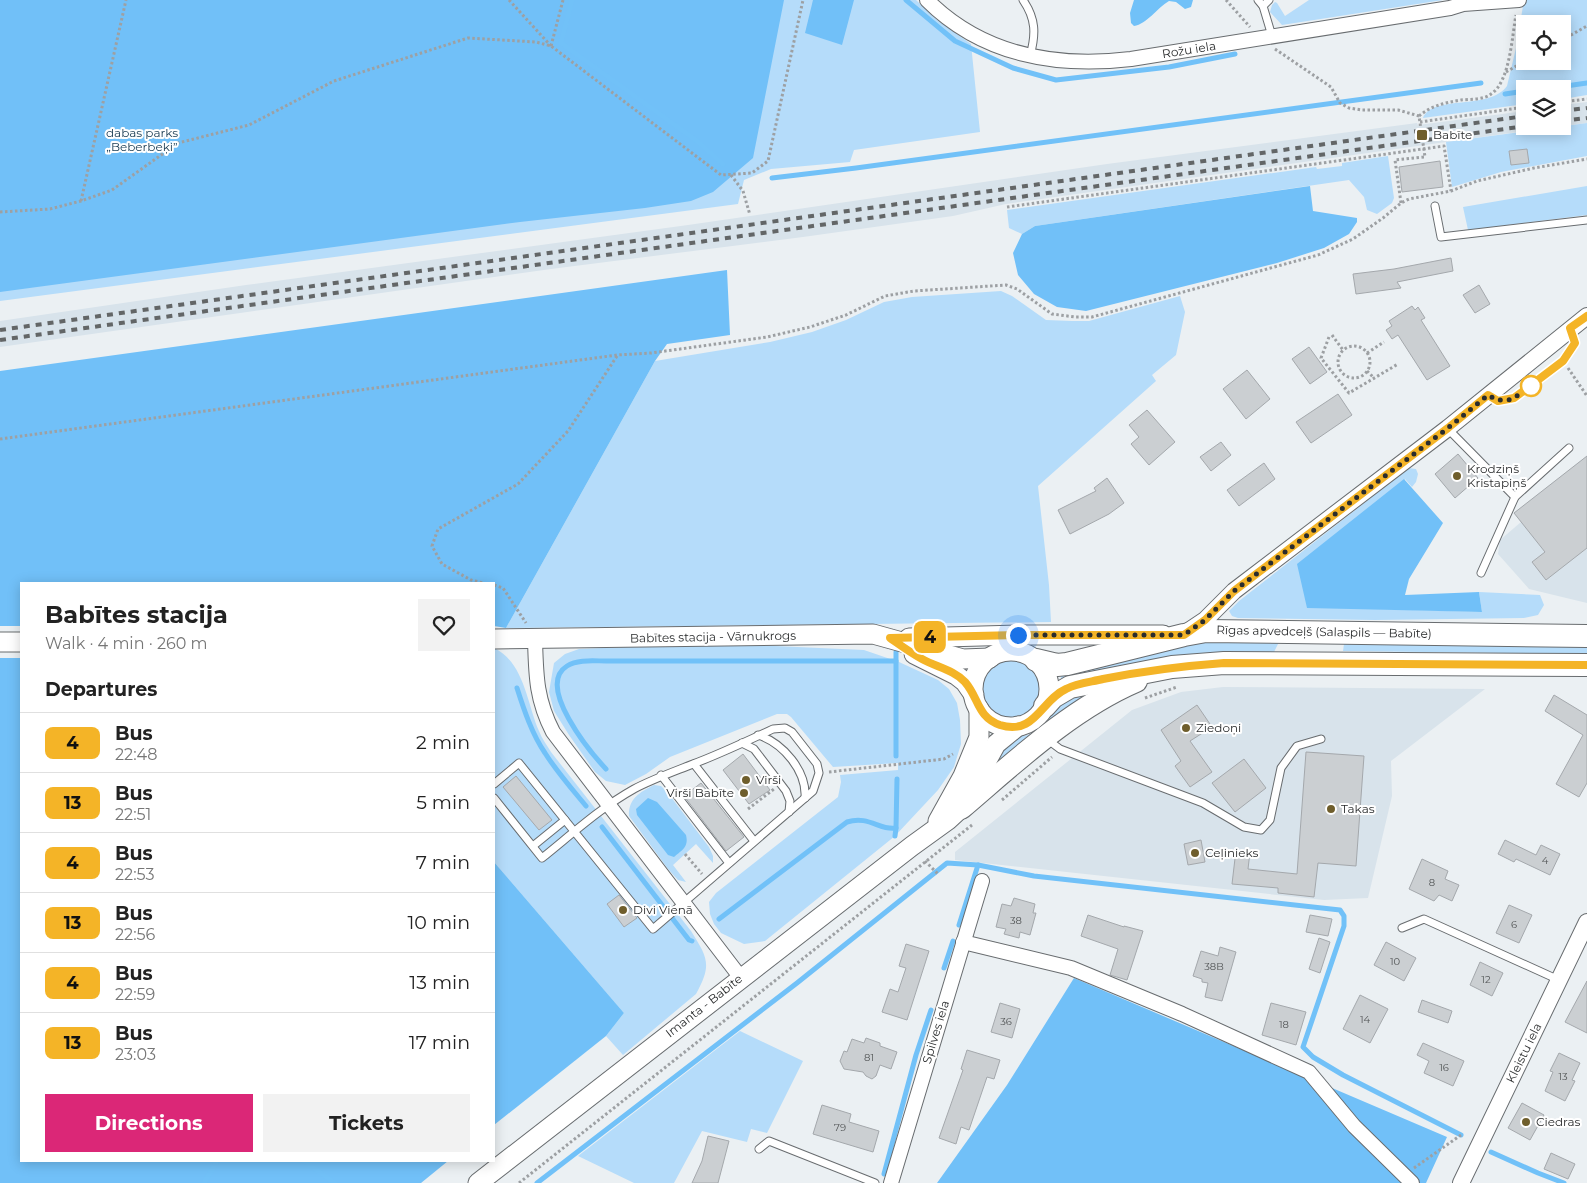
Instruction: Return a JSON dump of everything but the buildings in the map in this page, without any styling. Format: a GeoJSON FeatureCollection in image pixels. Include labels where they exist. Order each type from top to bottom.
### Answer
{"type":"FeatureCollection","features":[{"type":"Feature","properties":{"kind":"highway","name":"Rīgas apvedceļš (Salaspils — Babīte)"},"geometry":{"type":"LineString","coordinates":[[1036,660],[1057,665],[1067,664],[1206,631],[1587,636]]}},
{"type":"Feature","properties":{"kind":"highway"},"geometry":{"type":"LineString","coordinates":[[1045,706],[1053,696],[1070,687],[1175,677],[1224,663],[1587,665]]}},
{"type":"Feature","properties":{"kind":"highway"},"geometry":{"type":"LineString","coordinates":[[970,813],[1053,744],[1081,711],[1103,697],[1149,675],[1175,677]]}},
{"type":"Feature","properties":{"kind":"main road","name":"Babītes stacija - Vārnukrogs"},"geometry":{"type":"LineString","coordinates":[[495,639],[873,634],[963,659],[990,658]]}},
{"type":"Feature","properties":{"kind":"main road"},"geometry":{"type":"LineString","coordinates":[[890,638],[1018,635],[1184,635]]}},
{"type":"Feature","properties":{"kind":"main road","name":"Babītes stacija - Vārnukrogs"},"geometry":{"type":"LineString","coordinates":[[890,638],[922,659],[956,675],[965,682],[977,702]]}},
{"type":"Feature","properties":{"kind":"main road"},"geometry":{"type":"LineString","coordinates":[[0,642],[20,642]]}},
{"type":"Feature","properties":{"kind":"main road"},"geometry":{"type":"LineString","coordinates":[[1008,651],[1028,655],[1036,660],[1043,668],[1049,686],[1045,706],[1034,719],[1018,726],[1008,727],[992,721],[977,702],[974,684],[982,665],[990,658],[1008,651]]}},
{"type":"Feature","properties":{"kind":"main road","name":"Imanta - Babīte"},"geometry":{"type":"LineString","coordinates":[[932,830],[952,796],[979,737],[977,702]]}},
{"type":"Feature","properties":{"kind":"main road","name":"Imanta - Babīte"},"geometry":{"type":"LineString","coordinates":[[478,1183],[932,830],[948,820],[970,813],[996,744],[1018,726]]}},
{"type":"Feature","properties":{"kind":"street","name":"Rožu iela"},"geometry":{"type":"LineString","coordinates":[[927,0],[963,29],[988,42],[1030,56],[1059,61],[1108,62],[1450,8],[1464,2],[1519,1]]}},
{"type":"Feature","properties":{"kind":"street"},"geometry":{"type":"LineString","coordinates":[[1184,635],[1205,620],[1234,591],[1448,428],[1587,316]]}},
{"type":"Feature","properties":{"kind":"street"},"geometry":{"type":"LineString","coordinates":[[535,639],[538,696],[553,732],[741,978]]}},
{"type":"Feature","properties":{"kind":"street","name":"Spilves iela"},"geometry":{"type":"LineString","coordinates":[[891,1183],[982,881]]}},
{"type":"Feature","properties":{"kind":"street","name":"Kleistu iela"},"geometry":{"type":"LineString","coordinates":[[1461,1183],[1587,922]]}},
{"type":"Feature","properties":{"kind":"street"},"geometry":{"type":"LineString","coordinates":[[963,942],[1071,968],[1182,1014],[1309,1072],[1354,1126],[1408,1179]]}},
{"type":"Feature","properties":{"kind":"lane"},"geometry":{"type":"LineString","coordinates":[[1024,0],[1032,15],[1035,30],[1030,56]]}},
{"type":"Feature","properties":{"kind":"lane"},"geometry":{"type":"LineString","coordinates":[[1258,0],[1263,6],[1267,37]]}},
{"type":"Feature","properties":{"kind":"lane"},"geometry":{"type":"LineString","coordinates":[[1263,6],[1269,0]]}},
{"type":"Feature","properties":{"kind":"lane"},"geometry":{"type":"LineString","coordinates":[[1435,206],[1441,237],[1587,220]]}},
{"type":"Feature","properties":{"kind":"lane"},"geometry":{"type":"LineString","coordinates":[[1488,395],[1498,401],[1514,398],[1563,361],[1575,343],[1570,328]]}},
{"type":"Feature","properties":{"kind":"lane"},"geometry":{"type":"LineString","coordinates":[[1448,428],[1515,497]]}},
{"type":"Feature","properties":{"kind":"lane"},"geometry":{"type":"LineString","coordinates":[[1481,573],[1515,497],[1570,448]]}},
{"type":"Feature","properties":{"kind":"lane"},"geometry":{"type":"LineString","coordinates":[[495,783],[519,763],[575,831],[653,929],[813,791],[818,773],[818,764],[792,732],[785,728],[773,729],[694,764],[661,775],[609,804],[575,831],[542,858],[495,799]]}},
{"type":"Feature","properties":{"kind":"lane"},"geometry":{"type":"LineString","coordinates":[[758,735],[778,745],[797,767],[806,787],[805,798]]}},
{"type":"Feature","properties":{"kind":"lane"},"geometry":{"type":"LineString","coordinates":[[1053,744],[1203,803],[1244,827],[1261,830],[1270,820],[1281,768],[1297,746],[1321,739]]}},
{"type":"Feature","properties":{"kind":"lane"},"geometry":{"type":"LineString","coordinates":[[742,742],[754,749],[781,785],[790,801],[789,812]]}},
{"type":"Feature","properties":{"kind":"lane"},"geometry":{"type":"LineString","coordinates":[[694,764],[754,841]]}},
{"type":"Feature","properties":{"kind":"lane"},"geometry":{"type":"LineString","coordinates":[[661,775],[729,863]]}},
{"type":"Feature","properties":{"kind":"lane"},"geometry":{"type":"LineString","coordinates":[[533,846],[565,820]]}},
{"type":"Feature","properties":{"kind":"lane"},"geometry":{"type":"LineString","coordinates":[[1402,928],[1424,919],[1559,980]]}},
{"type":"Feature","properties":{"kind":"lane"},"geometry":{"type":"LineString","coordinates":[[759,1149],[769,1141],[875,1183]]}},
{"type":"Feature","properties":{"kind":"path"},"geometry":{"type":"LineString","coordinates":[[81,201],[126,0]]}},
{"type":"Feature","properties":{"kind":"path"},"geometry":{"type":"LineString","coordinates":[[509,0],[551,46],[721,175],[752,173],[768,161],[803,0]]}},
{"type":"Feature","properties":{"kind":"path"},"geometry":{"type":"LineString","coordinates":[[551,46],[563,0]]}},
{"type":"Feature","properties":{"kind":"path"},"geometry":{"type":"LineString","coordinates":[[1226,0],[1267,37],[1278,52],[1331,87],[1340,103],[1349,108],[1398,110],[1419,116]]}},
{"type":"Feature","properties":{"kind":"path"},"geometry":{"type":"LineString","coordinates":[[1419,116],[1432,106],[1480,98],[1491,94],[1499,85],[1505,73],[1519,1]]}},
{"type":"Feature","properties":{"kind":"path"},"geometry":{"type":"LineString","coordinates":[[1571,35],[1587,26]]}},
{"type":"Feature","properties":{"kind":"path"},"geometry":{"type":"LineString","coordinates":[[0,212],[50,209],[112,190],[178,143],[249,125],[334,81],[468,38],[536,42],[551,46]]}},
{"type":"Feature","properties":{"kind":"path"},"geometry":{"type":"LineString","coordinates":[[1505,73],[1516,66]]}},
{"type":"Feature","properties":{"kind":"path"},"geometry":{"type":"LineString","coordinates":[[1571,101],[1587,98]]}},
{"type":"Feature","properties":{"kind":"path"},"geometry":{"type":"LineString","coordinates":[[1420,122],[1516,108]]}},
{"type":"Feature","properties":{"kind":"path"},"geometry":{"type":"LineString","coordinates":[[1400,203],[1395,160],[1425,156],[1419,116]]}},
{"type":"Feature","properties":{"kind":"path"},"geometry":{"type":"LineString","coordinates":[[1006,207],[1444,146],[1451,191]]}},
{"type":"Feature","properties":{"kind":"path"},"geometry":{"type":"LineString","coordinates":[[0,439],[617,355],[651,353],[767,337],[810,328],[846,315],[885,296],[914,291],[1006,285],[1018,289],[1052,314],[1092,317],[1318,255],[1352,240],[1383,218],[1400,203],[1409,199],[1451,191],[1478,181],[1534,168],[1587,159]]}},
{"type":"Feature","properties":{"kind":"path"},"geometry":{"type":"LineString","coordinates":[[731,175],[743,191],[750,215]]}},
{"type":"Feature","properties":{"kind":"path"},"geometry":{"type":"LineString","coordinates":[[1343,350],[1330,336],[1321,358],[1348,393],[1398,364]]}},
{"type":"Feature","properties":{"kind":"path"},"geometry":{"type":"LineString","coordinates":[[1368,353],[1384,342]]}},
{"type":"Feature","properties":{"kind":"path"},"geometry":{"type":"LineString","coordinates":[[1353,346],[1364,349],[1368,353],[1370,362],[1367,371],[1357,377],[1345,375],[1338,366],[1338,360],[1343,350],[1353,346]]}},
{"type":"Feature","properties":{"kind":"path"},"geometry":{"type":"LineString","coordinates":[[479,582],[471,580],[442,564],[432,546],[438,529],[518,484],[568,431],[617,355]]}},
{"type":"Feature","properties":{"kind":"path"},"geometry":{"type":"LineString","coordinates":[[1563,361],[1587,396]]}},
{"type":"Feature","properties":{"kind":"path"},"geometry":{"type":"LineString","coordinates":[[1367,371],[1374,378]]}},
{"type":"Feature","properties":{"kind":"path"},"geometry":{"type":"LineString","coordinates":[[495,585],[503,588],[535,639]]}},
{"type":"Feature","properties":{"kind":"path"},"geometry":{"type":"LineString","coordinates":[[1136,701],[1175,677]]}},
{"type":"Feature","properties":{"kind":"path"},"geometry":{"type":"LineString","coordinates":[[1001,801],[1008,781],[1048,762],[1053,744]]}},
{"type":"Feature","properties":{"kind":"path"},"geometry":{"type":"LineString","coordinates":[[818,773],[944,759],[957,752],[971,756]]}},
{"type":"Feature","properties":{"kind":"path"},"geometry":{"type":"LineString","coordinates":[[748,809],[781,785]]}},
{"type":"Feature","properties":{"kind":"path"},"geometry":{"type":"LineString","coordinates":[[519,1183],[926,862],[970,813]]}},
{"type":"Feature","properties":{"kind":"path"},"geometry":{"type":"LineString","coordinates":[[685,854],[709,882]]}},
{"type":"Feature","properties":{"kind":"path"},"geometry":{"type":"LineString","coordinates":[[933,868],[939,875]]}},
{"type":"Feature","properties":{"kind":"path"},"geometry":{"type":"LineString","coordinates":[[1408,1179],[1461,1135]]}},
{"type":"Feature","properties":{"kind":"shaded area"},"geometry":{"type":"Polygon","coordinates":[[[1134,0],[1193,0],[1191,7],[1185,9],[1176,2],[1169,1],[1148,19],[1134,26],[1131,23],[1130,13],[1134,0]]]}},
{"type":"Feature","properties":{"kind":"shaded area"},"geometry":{"type":"Polygon","coordinates":[[[1587,102],[1587,123],[1571,125],[1571,104],[1587,102]]]}},
{"type":"Feature","properties":{"kind":"shaded area"},"geometry":{"type":"Polygon","coordinates":[[[1516,112],[1516,132],[1006,204],[953,216],[551,269],[0,347],[0,321],[246,285],[688,225],[1107,164],[1417,123],[1418,125],[1516,112]]]}},
{"type":"Feature","properties":{"kind":"shaded area"},"geometry":{"type":"Polygon","coordinates":[[[1587,456],[1587,603],[1529,589],[1498,554],[1500,540],[1521,522],[1514,513],[1587,456]]]}},
{"type":"Feature","properties":{"kind":"shaded area"},"geometry":{"type":"Polygon","coordinates":[[[1223,687],[1485,689],[1391,761],[1392,796],[1368,898],[1324,900],[955,860],[955,852],[1132,710],[1181,692],[1223,687]]]}},
{"type":"Feature","properties":{"kind":"shaded area"},"geometry":{"type":"Polygon","coordinates":[[[648,798],[657,802],[686,835],[686,845],[674,857],[668,855],[637,815],[636,809],[648,798]]]}},
{"type":"Feature","properties":{"kind":"green space","name":"dabas parks „Beberbeķi”"},"geometry":{"type":"Polygon","coordinates":[[[0,0],[916,0],[937,20],[971,44],[980,132],[854,150],[850,162],[771,169],[744,180],[738,204],[0,301],[0,0]]]}},
{"type":"Feature","properties":{"kind":"green space","name":"dabas parks „Beberbeķi”"},"geometry":{"type":"Polygon","coordinates":[[[0,0],[784,0],[753,158],[713,192],[691,201],[520,222],[0,292],[0,0]]]}},
{"type":"Feature","properties":{"kind":"green space"},"geometry":{"type":"Polygon","coordinates":[[[813,0],[854,0],[842,45],[805,33],[813,0]]]}},
{"type":"Feature","properties":{"kind":"green space"},"geometry":{"type":"Polygon","coordinates":[[[1309,0],[1443,0],[1282,25],[1270,12],[1275,2],[1285,16],[1309,0]]]}},
{"type":"Feature","properties":{"kind":"green space"},"geometry":{"type":"Polygon","coordinates":[[[1524,0],[1587,0],[1587,95],[1571,98],[1571,80],[1516,80],[1516,105],[1423,118],[1429,111],[1438,106],[1488,98],[1499,94],[1507,86],[1516,48],[1516,70],[1571,70],[1571,15],[1522,15],[1524,0]]]}},
{"type":"Feature","properties":{"kind":"green space"},"geometry":{"type":"Polygon","coordinates":[[[1587,123],[1587,156],[1501,172],[1452,187],[1446,142],[1516,133],[1516,135],[1571,135],[1571,125],[1587,123]]]}},
{"type":"Feature","properties":{"kind":"green space"},"geometry":{"type":"Polygon","coordinates":[[[1388,156],[1394,198],[1392,203],[1377,214],[1367,210],[1364,197],[1349,180],[1035,226],[1022,234],[1009,228],[1007,210],[1316,167],[1317,169],[1342,166],[1342,163],[1388,156]]]}},
{"type":"Feature","properties":{"kind":"green space"},"geometry":{"type":"Polygon","coordinates":[[[1310,186],[1313,211],[1357,218],[1357,222],[1349,234],[1324,248],[1277,263],[1086,311],[1057,307],[1034,294],[1018,275],[1013,253],[1022,234],[1035,226],[1310,186]]]}},
{"type":"Feature","properties":{"kind":"green space"},"geometry":{"type":"Polygon","coordinates":[[[1587,186],[1587,215],[1468,230],[1463,207],[1587,186]]]}},
{"type":"Feature","properties":{"kind":"green space"},"geometry":{"type":"Polygon","coordinates":[[[727,270],[730,335],[667,344],[655,361],[506,628],[495,626],[495,582],[20,582],[20,626],[0,626],[0,371],[727,270]]]}},
{"type":"Feature","properties":{"kind":"green space"},"geometry":{"type":"Polygon","coordinates":[[[1001,291],[1012,296],[1046,320],[1089,321],[1180,296],[1185,312],[1176,355],[1152,375],[1156,381],[1038,486],[1049,585],[1051,622],[506,628],[655,361],[770,342],[812,332],[846,320],[884,302],[912,297],[1001,291]]]}},
{"type":"Feature","properties":{"kind":"green space"},"geometry":{"type":"Polygon","coordinates":[[[1409,468],[1416,469],[1418,474],[1416,482],[1412,487],[1405,479],[1307,607],[1482,612],[1479,592],[1540,595],[1544,605],[1538,615],[1524,618],[1375,620],[1238,618],[1232,616],[1229,611],[1239,601],[1409,468]]]}},
{"type":"Feature","properties":{"kind":"green space"},"geometry":{"type":"Polygon","coordinates":[[[1404,479],[1443,523],[1409,579],[1405,595],[1479,592],[1482,612],[1307,608],[1297,564],[1404,479]]]}},
{"type":"Feature","properties":{"kind":"green space"},"geometry":{"type":"Polygon","coordinates":[[[1224,641],[1279,642],[1274,652],[1199,653],[1146,662],[1064,680],[1060,674],[1189,644],[1224,641]]]}},
{"type":"Feature","properties":{"kind":"green space"},"geometry":{"type":"Polygon","coordinates":[[[1344,644],[1587,646],[1587,654],[1343,651],[1344,644]]]}},
{"type":"Feature","properties":{"kind":"green space"},"geometry":{"type":"Polygon","coordinates":[[[647,646],[775,646],[864,650],[899,662],[938,680],[949,689],[957,703],[961,744],[954,767],[938,790],[895,836],[765,941],[744,944],[721,933],[714,924],[710,914],[709,902],[716,893],[838,797],[841,782],[840,775],[898,770],[898,763],[833,767],[791,717],[787,714],[777,714],[670,757],[646,774],[625,785],[606,781],[595,772],[554,711],[549,692],[554,663],[565,654],[579,649],[647,646]]]}},
{"type":"Feature","properties":{"kind":"green space"},"geometry":{"type":"Polygon","coordinates":[[[495,649],[504,654],[518,673],[539,731],[551,752],[691,931],[704,955],[706,968],[696,994],[623,1055],[606,1036],[624,1013],[495,863],[495,649]]]}},
{"type":"Feature","properties":{"kind":"green space"},"geometry":{"type":"Polygon","coordinates":[[[1011,657],[1029,663],[1037,671],[1043,689],[1037,707],[1029,715],[1011,721],[993,715],[985,707],[979,689],[985,671],[993,663],[1011,657]]]}},
{"type":"Feature","properties":{"kind":"green space"},"geometry":{"type":"Polygon","coordinates":[[[0,658],[20,658],[20,1162],[447,1162],[421,1183],[0,1183],[0,658]]]}},
{"type":"Feature","properties":{"kind":"green space"},"geometry":{"type":"Polygon","coordinates":[[[1105,685],[979,788],[1000,747],[1017,737],[1028,735],[1042,727],[1064,698],[1105,685]]]}},
{"type":"Feature","properties":{"kind":"green space"},"geometry":{"type":"Polygon","coordinates":[[[654,785],[661,786],[668,793],[709,847],[713,856],[713,863],[696,844],[673,865],[686,882],[678,880],[668,869],[629,816],[629,810],[636,797],[654,785]]]}},
{"type":"Feature","properties":{"kind":"green space"},"geometry":{"type":"Polygon","coordinates":[[[495,863],[624,1013],[606,1036],[495,1124],[495,863]]]}},
{"type":"Feature","properties":{"kind":"green space"},"geometry":{"type":"Polygon","coordinates":[[[1074,978],[1447,1137],[1426,1183],[937,1183],[1007,1085],[1074,978]]]}},
{"type":"Feature","properties":{"kind":"green space"},"geometry":{"type":"Polygon","coordinates":[[[740,1031],[803,1061],[767,1133],[751,1129],[747,1142],[702,1131],[674,1183],[634,1183],[578,1156],[740,1031]]]}},
{"type":"Feature","properties":{"kind":"waterway"},"geometry":{"type":"LineString","coordinates":[[572,0],[561,43],[697,141],[723,164]]}},
{"type":"Feature","properties":{"kind":"waterway"},"geometry":{"type":"LineString","coordinates":[[906,0],[955,41],[1013,68],[1056,80],[1169,67],[1235,54]]}},
{"type":"Feature","properties":{"kind":"waterway"},"geometry":{"type":"LineString","coordinates":[[772,178],[1481,83]]}},
{"type":"Feature","properties":{"kind":"waterway"},"geometry":{"type":"LineString","coordinates":[[1571,85],[1587,83]]}},
{"type":"Feature","properties":{"kind":"waterway"},"geometry":{"type":"LineString","coordinates":[[1505,94],[1516,92]]}},
{"type":"Feature","properties":{"kind":"waterway"},"geometry":{"type":"LineString","coordinates":[[896,652],[896,756]]}},
{"type":"Feature","properties":{"kind":"waterway"},"geometry":{"type":"LineString","coordinates":[[606,769],[579,735],[561,703],[557,688],[559,676],[571,664],[581,661],[896,661]]}},
{"type":"Feature","properties":{"kind":"waterway"},"geometry":{"type":"LineString","coordinates":[[517,688],[540,746],[586,806]]}},
{"type":"Feature","properties":{"kind":"waterway"},"geometry":{"type":"LineString","coordinates":[[895,836],[897,779]]}},
{"type":"Feature","properties":{"kind":"waterway"},"geometry":{"type":"LineString","coordinates":[[719,919],[847,822],[862,820],[885,827],[896,828]]}},
{"type":"Feature","properties":{"kind":"waterway"},"geometry":{"type":"LineString","coordinates":[[602,827],[689,940],[692,941]]}},
{"type":"Feature","properties":{"kind":"waterway"},"geometry":{"type":"LineString","coordinates":[[537,1183],[797,983],[947,863],[978,865],[1034,876],[1340,910],[1344,916],[1344,926],[1303,1047],[1313,1057],[1343,1075],[1461,1135]]}},
{"type":"Feature","properties":{"kind":"waterway"},"geometry":{"type":"LineString","coordinates":[[959,925],[978,865]]}},
{"type":"Feature","properties":{"kind":"waterway"},"geometry":{"type":"LineString","coordinates":[[944,968],[953,941]]}},
{"type":"Feature","properties":{"kind":"waterway"},"geometry":{"type":"LineString","coordinates":[[884,1174],[916,1055],[931,1010]]}},
{"type":"Feature","properties":{"kind":"waterway"},"geometry":{"type":"LineString","coordinates":[[1491,1152],[1564,1183]]}},
{"type":"Feature","properties":{"kind":"waterway"},"geometry":{"type":"LineString","coordinates":[[204,1183],[216,1162]]}},
{"type":"Feature","properties":{"kind":"waterway"},"geometry":{"type":"LineString","coordinates":[[305,1162],[335,1183]]}},
{"type":"Feature","properties":{"kind":"railway"},"geometry":{"type":"LineString","coordinates":[[1571,110],[1587,108]]}},
{"type":"Feature","properties":{"kind":"railway"},"geometry":{"type":"LineString","coordinates":[[0,330],[1516,117]]}},
{"type":"Feature","properties":{"kind":"railway"},"geometry":{"type":"LineString","coordinates":[[1571,120],[1587,118]]}},
{"type":"Feature","properties":{"kind":"railway"},"geometry":{"type":"LineString","coordinates":[[0,340],[1516,127]]}},
{"type":"Feature","properties":{"kind":"bus line","name":"4"},"geometry":{"type":"LineString","coordinates":[[1587,316],[1570,328],[1575,343],[1563,361],[1514,398],[1498,401],[1488,395],[1448,428],[1234,591],[1205,620],[1184,635],[1018,635],[890,638],[922,659],[956,675],[965,682],[974,695],[979,709],[985,716],[1000,725],[1008,727],[1026,724],[1034,719],[1053,696],[1070,687],[1122,675],[1172,667],[1224,663],[1587,665]]}},
{"type":"Feature","properties":{"kind":"place","name":"Babīte"},"geometry":{"type":"Point","coordinates":[1422,135]}},
{"type":"Feature","properties":{"kind":"place","name":"Krodziņš Kristapiņš"},"geometry":{"type":"Point","coordinates":[1457,476]}},
{"type":"Feature","properties":{"kind":"place","name":"Ziedoņi"},"geometry":{"type":"Point","coordinates":[1186,728]}},
{"type":"Feature","properties":{"kind":"place","name":"Virši"},"geometry":{"type":"Point","coordinates":[746,780]}},
{"type":"Feature","properties":{"kind":"place","name":"Virši Babīte"},"geometry":{"type":"Point","coordinates":[744,793]}},
{"type":"Feature","properties":{"kind":"place","name":"Takas"},"geometry":{"type":"Point","coordinates":[1331,809]}},
{"type":"Feature","properties":{"kind":"place","name":"Ceļinieks"},"geometry":{"type":"Point","coordinates":[1195,853]}},
{"type":"Feature","properties":{"kind":"place","name":"Divi Vienā"},"geometry":{"type":"Point","coordinates":[623,910]}},
{"type":"Feature","properties":{"kind":"place","name":"Ciedras"},"geometry":{"type":"Point","coordinates":[1526,1122]}},
{"type":"Feature","properties":{"kind":"route"},"geometry":{"type":"LineString","coordinates":[[1018,635],[1184,635],[1205,620],[1234,591],[1448,428],[1488,395],[1498,401],[1514,398],[1531,386]]}}]}
